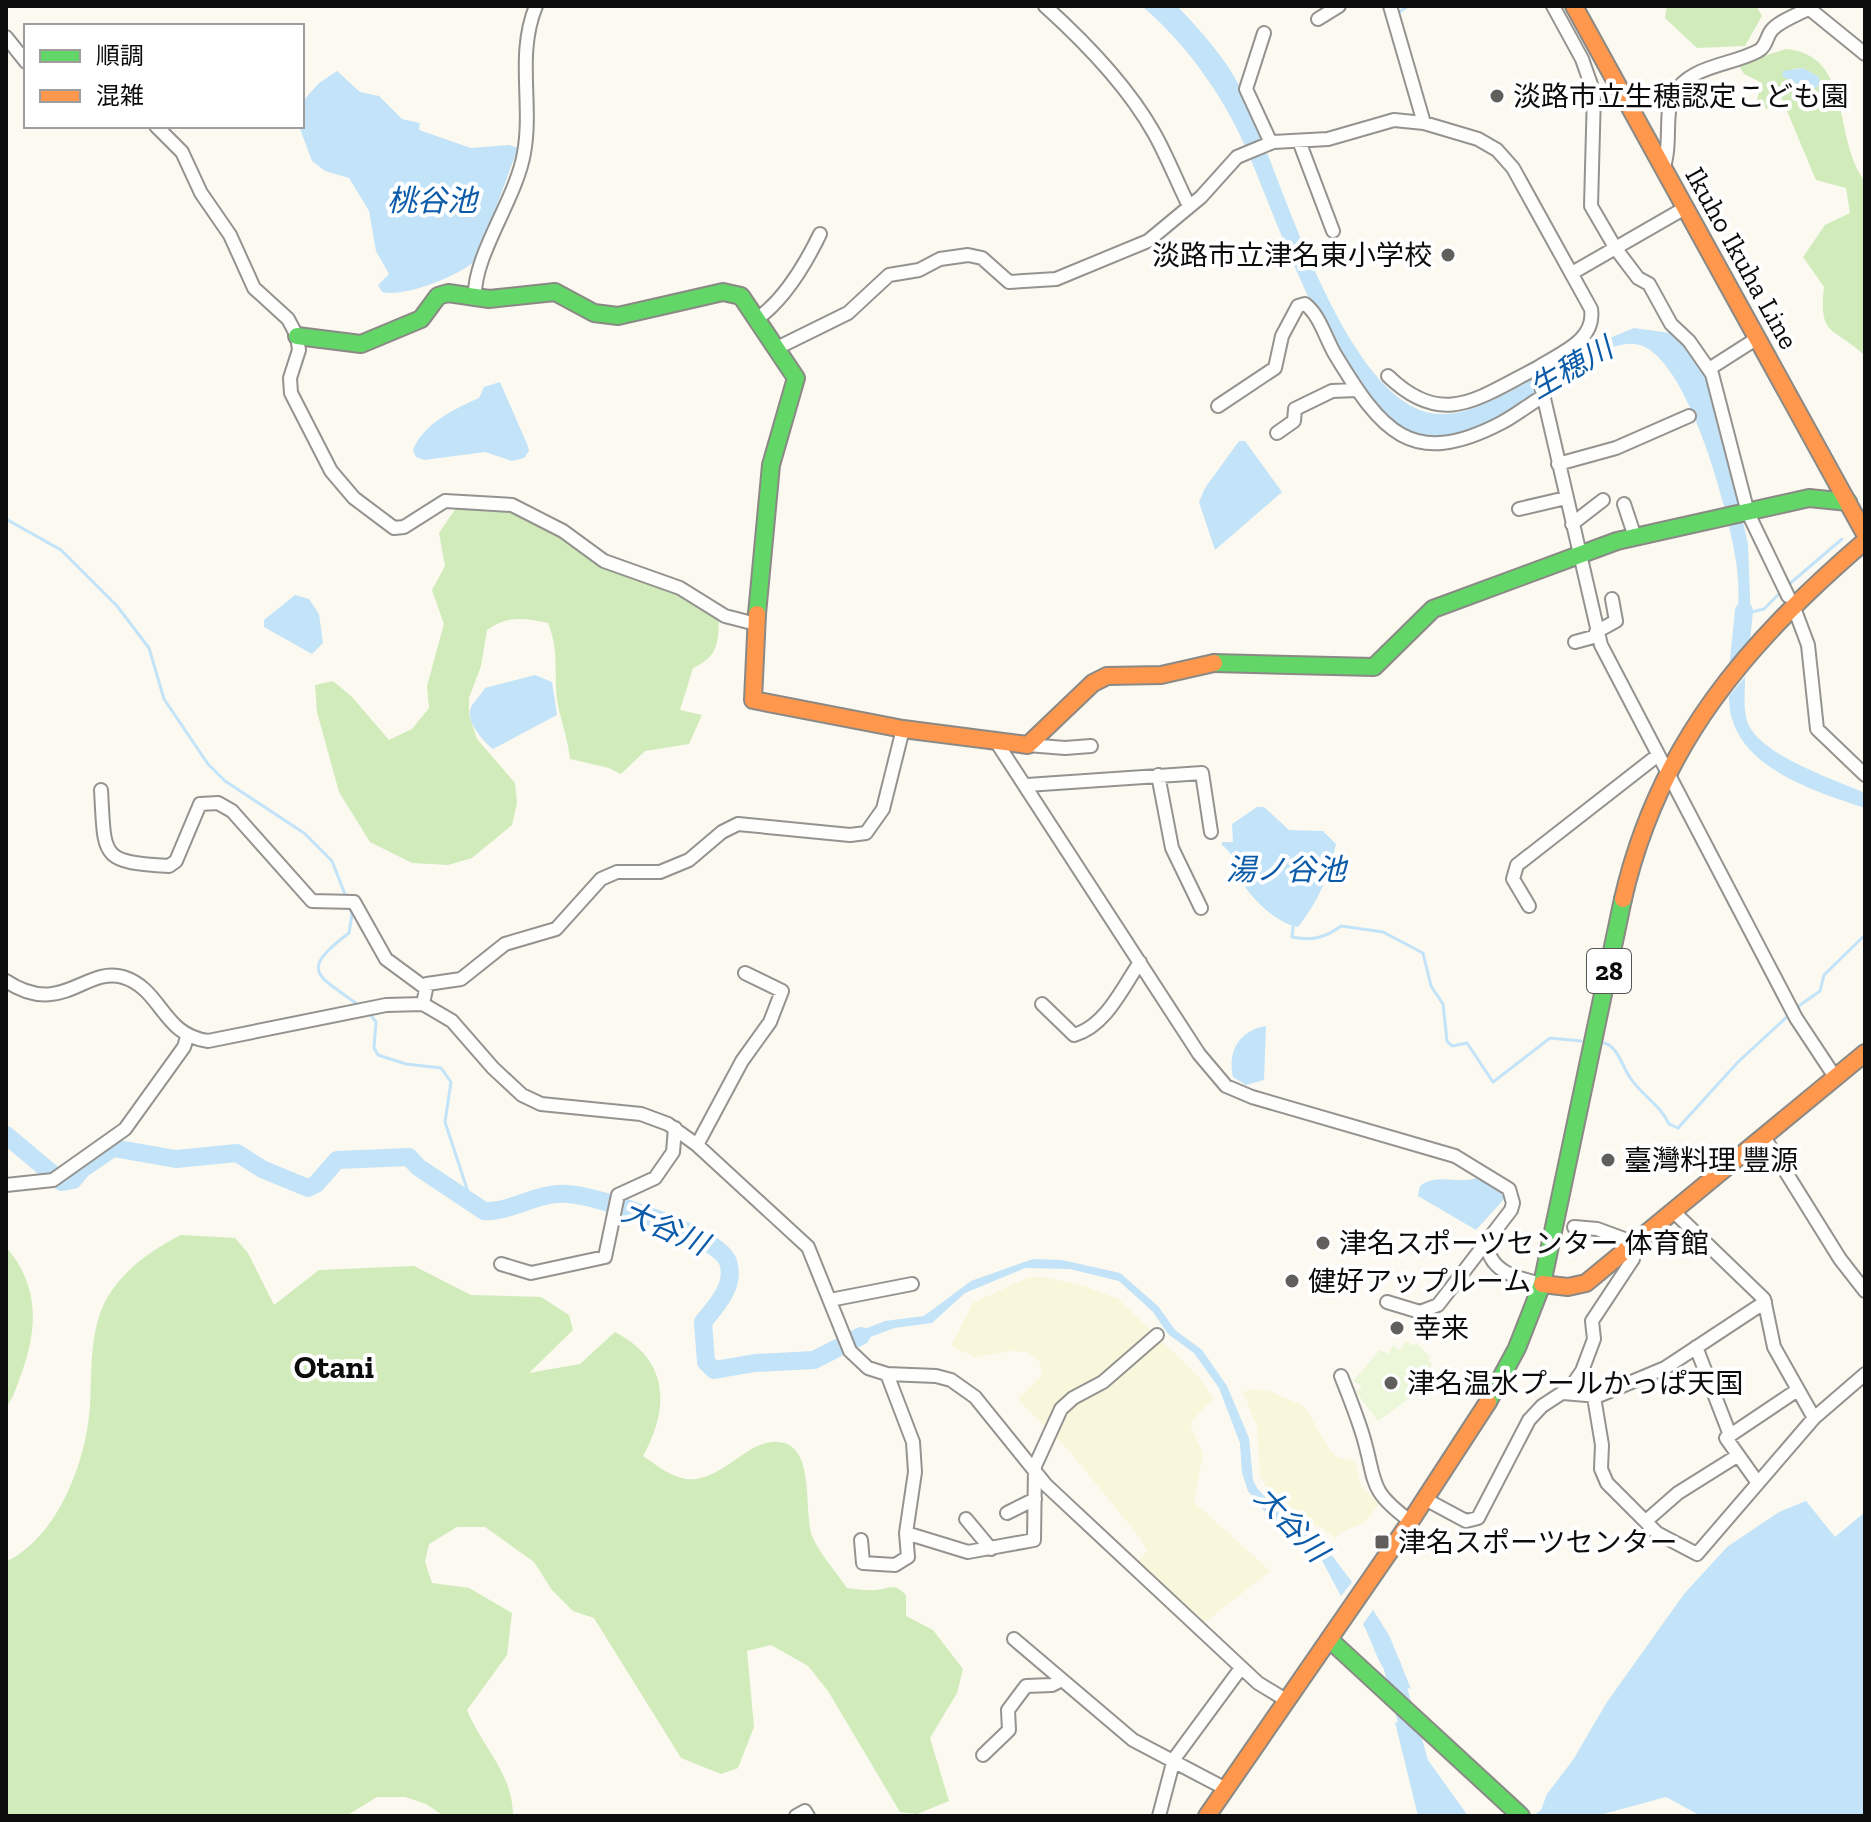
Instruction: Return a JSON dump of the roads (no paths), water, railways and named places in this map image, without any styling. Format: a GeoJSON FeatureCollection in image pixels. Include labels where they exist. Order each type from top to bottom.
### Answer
{"type":"FeatureCollection","features":[{"type":"Feature","properties":{"kind":"main road","name":"Ikuho Ikuha Line"},"geometry":{"type":"LineString","coordinates":[[1581,8],[1663,169],[1865,534]]}},
{"type":"Feature","properties":{"kind":"main road"},"geometry":{"type":"LineString","coordinates":[[297,336],[361,344],[421,319],[444,293],[475,299],[555,292],[594,313],[618,316],[731,291],[744,298],[791,366],[796,383],[771,465],[751,685],[753,700],[903,729],[997,743],[1028,745],[1093,683],[1107,676],[1161,675],[1221,661],[1374,667],[1433,609],[1580,554],[1635,537],[1809,498],[1848,502]]}},
{"type":"Feature","properties":{"kind":"main road","name":"28"},"geometry":{"type":"LineString","coordinates":[[1207,1816],[1330,1640],[1503,1378],[1542,1284],[1619,921],[1637,852],[1667,772],[1727,677],[1767,628],[1865,541]]}},
{"type":"Feature","properties":{"kind":"main road"},"geometry":{"type":"LineString","coordinates":[[1542,1284],[1582,1285],[1865,1053]]}},
{"type":"Feature","properties":{"kind":"main road"},"geometry":{"type":"LineString","coordinates":[[1330,1640],[1521,1816]]}},
{"type":"Feature","properties":{"kind":"street"},"geometry":{"type":"LineString","coordinates":[[475,299],[475,276],[498,230],[524,154],[525,42],[536,6]]}},
{"type":"Feature","properties":{"kind":"street"},"geometry":{"type":"LineString","coordinates":[[1045,6],[1099,59],[1138,107],[1189,206]]}},
{"type":"Feature","properties":{"kind":"street"},"geometry":{"type":"LineString","coordinates":[[1318,19],[1339,6]]}},
{"type":"Feature","properties":{"kind":"street"},"geometry":{"type":"LineString","coordinates":[[1390,6],[1424,123]]}},
{"type":"Feature","properties":{"kind":"street"},"geometry":{"type":"LineString","coordinates":[[1553,6],[1578,51],[1593,87],[1591,206],[1616,249],[1638,278],[1649,284],[1671,324],[1689,341],[1709,369],[1716,384],[1740,515],[1788,596]]}},
{"type":"Feature","properties":{"kind":"street"},"geometry":{"type":"LineString","coordinates":[[1663,169],[1668,151],[1673,95],[1695,73],[1760,51],[1773,28],[1807,7],[1865,54]]}},
{"type":"Feature","properties":{"kind":"street"},"geometry":{"type":"LineString","coordinates":[[1264,33],[1246,89],[1268,144]]}},
{"type":"Feature","properties":{"kind":"street"},"geometry":{"type":"LineString","coordinates":[[6,37],[24,60]]}},
{"type":"Feature","properties":{"kind":"street"},"geometry":{"type":"LineString","coordinates":[[777,348],[848,313],[896,272],[919,270],[940,259],[968,255],[987,261],[1009,282],[1056,279],[1148,241],[1189,206],[1231,162],[1247,152],[1268,144],[1328,139],[1388,120],[1424,123],[1478,139],[1497,150],[1513,168],[1572,273],[1591,309],[1592,325],[1584,338],[1538,371],[1450,405],[1420,402],[1388,376]]}},
{"type":"Feature","properties":{"kind":"street"},"geometry":{"type":"LineString","coordinates":[[158,128],[182,152],[201,193],[230,235],[254,288],[288,319],[297,336],[299,350],[289,386],[293,398],[331,471],[354,498],[394,528],[404,527],[450,500],[512,505],[563,531],[604,561],[680,588],[725,616],[756,624]]}},
{"type":"Feature","properties":{"kind":"street"},"geometry":{"type":"LineString","coordinates":[[1299,141],[1333,231]]}},
{"type":"Feature","properties":{"kind":"street"},"geometry":{"type":"LineString","coordinates":[[1572,273],[1685,208]]}},
{"type":"Feature","properties":{"kind":"street"},"geometry":{"type":"LineString","coordinates":[[757,319],[779,298],[808,259],[820,234]]}},
{"type":"Feature","properties":{"kind":"street"},"geometry":{"type":"LineString","coordinates":[[1218,406],[1275,368],[1282,336],[1298,306],[1305,304],[1356,390],[1389,429],[1418,443],[1442,442],[1483,431],[1542,396]]}},
{"type":"Feature","properties":{"kind":"street"},"geometry":{"type":"LineString","coordinates":[[1709,369],[1756,339]]}},
{"type":"Feature","properties":{"kind":"street"},"geometry":{"type":"LineString","coordinates":[[1538,371],[1596,634],[1795,1016],[1835,1077]]}},
{"type":"Feature","properties":{"kind":"street"},"geometry":{"type":"LineString","coordinates":[[1277,433],[1294,421],[1295,409],[1332,391],[1356,390]]}},
{"type":"Feature","properties":{"kind":"street"},"geometry":{"type":"LineString","coordinates":[[1558,464],[1616,448],[1689,416]]}},
{"type":"Feature","properties":{"kind":"street"},"geometry":{"type":"LineString","coordinates":[[1519,509],[1566,498]]}},
{"type":"Feature","properties":{"kind":"street"},"geometry":{"type":"LineString","coordinates":[[1572,524],[1603,500]]}},
{"type":"Feature","properties":{"kind":"street"},"geometry":{"type":"LineString","coordinates":[[1624,504],[1635,537]]}},
{"type":"Feature","properties":{"kind":"street"},"geometry":{"type":"LineString","coordinates":[[1575,642],[1596,634],[1616,621],[1612,599]]}},
{"type":"Feature","properties":{"kind":"street"},"geometry":{"type":"LineString","coordinates":[[1796,613],[1808,645],[1815,724],[1862,769]]}},
{"type":"Feature","properties":{"kind":"street"},"geometry":{"type":"LineString","coordinates":[[424,987],[431,982],[461,979],[505,944],[556,929],[601,879],[617,872],[660,872],[689,860],[722,832],[738,824],[850,835],[866,833],[876,824],[883,809],[903,729]]}},
{"type":"Feature","properties":{"kind":"street"},"geometry":{"type":"LineString","coordinates":[[997,743],[1199,1054],[1226,1086],[1252,1097],[1455,1156],[1505,1185],[1512,1194],[1511,1210],[1438,1305],[1420,1312],[1387,1302]]}},
{"type":"Feature","properties":{"kind":"street"},"geometry":{"type":"LineString","coordinates":[[1028,745],[1065,748],[1091,746]]}},
{"type":"Feature","properties":{"kind":"street"},"geometry":{"type":"LineString","coordinates":[[1529,906],[1513,879],[1517,865],[1658,755]]}},
{"type":"Feature","properties":{"kind":"street"},"geometry":{"type":"LineString","coordinates":[[1027,785],[1202,773],[1211,832]]}},
{"type":"Feature","properties":{"kind":"street"},"geometry":{"type":"LineString","coordinates":[[1158,775],[1164,821],[1172,848],[1201,908]]}},
{"type":"Feature","properties":{"kind":"street"},"geometry":{"type":"LineString","coordinates":[[101,790],[104,835],[111,855],[124,863],[169,866],[176,861],[200,804],[218,803],[232,811],[312,901],[347,901],[362,910],[386,959],[424,987]]}},
{"type":"Feature","properties":{"kind":"street"},"geometry":{"type":"LineString","coordinates":[[1042,1004],[1074,1035],[1084,1032],[1100,1019],[1140,962]]}},
{"type":"Feature","properties":{"kind":"street"},"geometry":{"type":"LineString","coordinates":[[697,1145],[742,1061],[770,1022],[782,991],[745,973]]}},
{"type":"Feature","properties":{"kind":"street"},"geometry":{"type":"LineString","coordinates":[[7,984],[55,995],[105,976],[123,977],[145,992],[174,1027],[187,1037],[208,1041],[365,1009],[423,1004],[444,1014],[522,1095],[541,1104],[641,1114],[675,1128],[808,1247],[850,1351],[868,1368],[887,1374],[936,1376],[964,1388],[1072,1511],[1241,1668],[1286,1700]]}},
{"type":"Feature","properties":{"kind":"street"},"geometry":{"type":"LineString","coordinates":[[423,1004],[424,987]]}},
{"type":"Feature","properties":{"kind":"street"},"geometry":{"type":"LineString","coordinates":[[6,1185],[53,1180],[125,1129],[184,1047],[187,1037]]}},
{"type":"Feature","properties":{"kind":"street"},"geometry":{"type":"LineString","coordinates":[[501,1264],[531,1273],[605,1257],[614,1206],[623,1191],[650,1183],[669,1161],[675,1128]]}},
{"type":"Feature","properties":{"kind":"street"},"geometry":{"type":"LineString","coordinates":[[1764,1137],[1840,1259],[1865,1291]]}},
{"type":"Feature","properties":{"kind":"street"},"geometry":{"type":"LineString","coordinates":[[1674,1212],[1765,1302],[1774,1347],[1796,1391],[1814,1418]]}},
{"type":"Feature","properties":{"kind":"street"},"geometry":{"type":"LineString","coordinates":[[1425,1499],[1466,1521],[1478,1518],[1529,1420],[1542,1406],[1563,1393],[1582,1371],[1594,1339],[1592,1321],[1633,1259],[1635,1243],[1597,1229],[1574,1227]]}},
{"type":"Feature","properties":{"kind":"street"},"geometry":{"type":"LineString","coordinates":[[1486,1240],[1491,1258],[1503,1272],[1542,1284]]}},
{"type":"Feature","properties":{"kind":"street"},"geometry":{"type":"LineString","coordinates":[[830,1300],[912,1284]]}},
{"type":"Feature","properties":{"kind":"street"},"geometry":{"type":"LineString","coordinates":[[1563,1393],[1594,1397],[1665,1368],[1765,1302]]}},
{"type":"Feature","properties":{"kind":"street"},"geometry":{"type":"LineString","coordinates":[[906,1533],[968,1552],[1034,1540],[1035,1471],[1045,1439],[1061,1409],[1073,1398],[1103,1382],[1157,1335]]}},
{"type":"Feature","properties":{"kind":"street"},"geometry":{"type":"LineString","coordinates":[[1696,1347],[1730,1435]]}},
{"type":"Feature","properties":{"kind":"street"},"geometry":{"type":"LineString","coordinates":[[861,1540],[863,1563],[895,1565],[908,1557],[906,1533],[915,1472],[913,1442],[887,1374]]}},
{"type":"Feature","properties":{"kind":"street"},"geometry":{"type":"LineString","coordinates":[[1594,1397],[1604,1477],[1657,1533],[1697,1554],[1814,1418],[1865,1374]]}},
{"type":"Feature","properties":{"kind":"street"},"geometry":{"type":"LineString","coordinates":[[1341,1376],[1362,1433],[1373,1484],[1384,1501],[1410,1521]]}},
{"type":"Feature","properties":{"kind":"street"},"geometry":{"type":"LineString","coordinates":[[1758,1483],[1726,1438],[1796,1391]]}},
{"type":"Feature","properties":{"kind":"street"},"geometry":{"type":"LineString","coordinates":[[1646,1521],[1678,1493],[1737,1456]]}},
{"type":"Feature","properties":{"kind":"street"},"geometry":{"type":"LineString","coordinates":[[1007,1513],[1035,1499]]}},
{"type":"Feature","properties":{"kind":"street"},"geometry":{"type":"LineString","coordinates":[[966,1519],[991,1549]]}},
{"type":"Feature","properties":{"kind":"street"},"geometry":{"type":"LineString","coordinates":[[1014,1639],[1133,1740],[1226,1789]]}},
{"type":"Feature","properties":{"kind":"street"},"geometry":{"type":"LineString","coordinates":[[1159,1816],[1174,1759],[1241,1668]]}},
{"type":"Feature","properties":{"kind":"street"},"geometry":{"type":"LineString","coordinates":[[983,1755],[1009,1730],[1008,1710],[1026,1686],[1052,1685],[1062,1680]]}},
{"type":"Feature","properties":{"kind":"street"},"geometry":{"type":"LineString","coordinates":[[796,1816],[805,1811],[808,1816]]}},
{"type":"Feature","properties":{"kind":"water","name":"生穂川"},"geometry":{"type":"Polygon","coordinates":[[[1142,6],[1177,6],[1211,44],[1233,75],[1317,276],[1343,327],[1372,371],[1404,401],[1438,414],[1475,407],[1534,379],[1536,396],[1482,425],[1453,435],[1423,436],[1394,423],[1367,396],[1340,358],[1294,265],[1246,148],[1226,109],[1202,71],[1174,37],[1142,6]]]}},
{"type":"Feature","properties":{"kind":"water"},"geometry":{"type":"Polygon","coordinates":[[[1803,68],[1819,77],[1820,84],[1812,91],[1782,76],[1783,71],[1803,68]]]}},
{"type":"Feature","properties":{"kind":"water","name":"桃谷池"},"geometry":{"type":"Polygon","coordinates":[[[337,71],[360,92],[379,96],[402,119],[420,123],[419,130],[471,148],[509,145],[518,148],[477,259],[459,272],[418,288],[404,292],[382,292],[378,285],[389,274],[376,251],[369,211],[349,178],[325,171],[312,161],[300,128],[304,128],[304,100],[319,83],[337,71]]]}},
{"type":"Feature","properties":{"kind":"water","name":"生穂川"},"geometry":{"type":"Polygon","coordinates":[[[1634,328],[1670,333],[1683,343],[1710,379],[1748,544],[1751,625],[1736,642],[1738,578],[1726,515],[1704,442],[1673,375],[1654,354],[1635,344],[1623,344],[1600,353],[1545,392],[1542,375],[1600,342],[1634,328]]]}},
{"type":"Feature","properties":{"kind":"water"},"geometry":{"type":"Polygon","coordinates":[[[500,382],[527,444],[529,451],[524,458],[512,461],[485,452],[424,460],[416,457],[413,450],[424,432],[450,412],[479,398],[484,387],[500,382]]]}},
{"type":"Feature","properties":{"kind":"water"},"geometry":{"type":"Polygon","coordinates":[[[1239,441],[1245,441],[1282,492],[1215,550],[1199,502],[1205,488],[1239,441]]]}},
{"type":"Feature","properties":{"kind":"water"},"geometry":{"type":"Polygon","coordinates":[[[295,595],[309,599],[319,614],[323,643],[312,654],[264,627],[264,620],[295,595]]]}},
{"type":"Feature","properties":{"kind":"water"},"geometry":{"type":"Polygon","coordinates":[[[535,675],[552,682],[557,715],[493,749],[474,726],[471,707],[485,688],[535,675]]]}},
{"type":"Feature","properties":{"kind":"water"},"geometry":{"type":"Polygon","coordinates":[[[1745,677],[1746,716],[1754,733],[1781,755],[1865,793],[1865,808],[1798,783],[1757,757],[1742,740],[1732,720],[1729,696],[1745,677]]]}},
{"type":"Feature","properties":{"kind":"water","name":"湯ノ谷池"},"geometry":{"type":"Polygon","coordinates":[[[1257,807],[1264,807],[1289,830],[1323,831],[1336,844],[1322,888],[1298,927],[1281,921],[1257,901],[1244,885],[1231,856],[1222,845],[1222,842],[1233,842],[1232,824],[1257,807]]]}},
{"type":"Feature","properties":{"kind":"water"},"geometry":{"type":"Polygon","coordinates":[[[1266,1026],[1264,1080],[1246,1085],[1233,1077],[1234,1050],[1249,1032],[1266,1026]]]}},
{"type":"Feature","properties":{"kind":"water"},"geometry":{"type":"Polygon","coordinates":[[[1479,1177],[1504,1192],[1506,1197],[1476,1230],[1418,1196],[1420,1186],[1427,1182],[1479,1177]]]}},
{"type":"Feature","properties":{"kind":"water","name":"大谷川"},"geometry":{"type":"Polygon","coordinates":[[[1033,1259],[1062,1260],[1120,1273],[1158,1306],[1175,1330],[1202,1350],[1227,1386],[1249,1438],[1253,1480],[1257,1488],[1286,1521],[1318,1537],[1352,1582],[1341,1596],[1319,1555],[1304,1541],[1280,1530],[1248,1491],[1242,1473],[1240,1443],[1219,1388],[1194,1353],[1168,1334],[1153,1312],[1119,1281],[1070,1269],[1025,1268],[965,1293],[932,1323],[894,1328],[852,1344],[847,1336],[885,1321],[924,1316],[971,1281],[1033,1259]]]}},
{"type":"Feature","properties":{"kind":"water"},"geometry":{"type":"Polygon","coordinates":[[[1806,1501],[1835,1537],[1865,1512],[1865,1816],[1701,1816],[1666,1797],[1596,1816],[1533,1816],[1541,1810],[1547,1794],[1573,1760],[1607,1702],[1684,1594],[1727,1547],[1779,1512],[1806,1501]]]}},
{"type":"Feature","properties":{"kind":"water","name":"大谷川"},"geometry":{"type":"Polygon","coordinates":[[[1373,1610],[1389,1635],[1411,1689],[1392,1679],[1376,1654],[1363,1624],[1373,1610]]]}},
{"type":"Feature","properties":{"kind":"water"},"geometry":{"type":"Polygon","coordinates":[[[1395,1722],[1409,1726],[1422,1739],[1428,1760],[1468,1816],[1418,1816],[1395,1722]]]}},
{"type":"Feature","properties":{"kind":"waterway"},"geometry":{"type":"LineString","coordinates":[[1398,13],[1408,6]]}},
{"type":"Feature","properties":{"kind":"waterway"},"geometry":{"type":"LineString","coordinates":[[6,519],[61,550],[117,606],[149,648],[164,699],[208,764],[225,781],[304,833],[332,861],[346,897]]}},
{"type":"Feature","properties":{"kind":"waterway"},"geometry":{"type":"LineString","coordinates":[[1787,586],[1842,539]]}},
{"type":"Feature","properties":{"kind":"waterway"},"geometry":{"type":"LineString","coordinates":[[1748,613],[1764,609],[1781,592]]}},
{"type":"Feature","properties":{"kind":"waterway","name":"生穂川"},"geometry":{"type":"LineString","coordinates":[[1738,669],[1744,611]]}},
{"type":"Feature","properties":{"kind":"waterway"},"geometry":{"type":"LineString","coordinates":[[348,904],[352,914],[349,933],[323,956],[319,972],[324,980],[360,1006]]}},
{"type":"Feature","properties":{"kind":"waterway"},"geometry":{"type":"LineString","coordinates":[[1293,927],[1292,937],[1306,939],[1324,936],[1341,926],[1383,932],[1423,953],[1431,986],[1443,1004],[1447,1041],[1452,1046],[1467,1043],[1493,1082],[1550,1038],[1581,1041]]}},
{"type":"Feature","properties":{"kind":"waterway"},"geometry":{"type":"LineString","coordinates":[[1796,1008],[1820,991],[1824,975],[1865,935]]}},
{"type":"Feature","properties":{"kind":"waterway"},"geometry":{"type":"LineString","coordinates":[[369,1013],[376,1022],[374,1048],[378,1055],[406,1064],[441,1068],[451,1082],[445,1122],[471,1201]]}},
{"type":"Feature","properties":{"kind":"waterway"},"geometry":{"type":"LineString","coordinates":[[1604,1043],[1613,1048],[1631,1079],[1669,1124],[1678,1128],[1738,1062],[1789,1015]]}},
{"type":"Feature","properties":{"kind":"waterway","name":"大谷川"},"geometry":{"type":"LineString","coordinates":[[6,1135],[62,1182],[73,1180],[82,1169],[113,1148],[176,1159],[237,1153],[262,1169],[308,1188],[316,1184],[337,1160],[409,1157],[418,1167],[484,1211],[504,1209],[555,1194],[582,1196],[655,1218],[720,1251],[728,1262],[729,1279],[719,1302],[703,1322],[706,1362],[714,1370],[755,1363],[814,1360],[861,1336]]}},
{"type":"Feature","properties":{"kind":"waterway","name":"大谷川"},"geometry":{"type":"LineString","coordinates":[[1392,1665],[1414,1748]]}},
{"type":"Feature","properties":{"kind":"place","name":"淡路市立生穂認定こども園"},"geometry":{"type":"Point","coordinates":[1497,96]}},
{"type":"Feature","properties":{"kind":"place","name":"淡路市立津名東小学校"},"geometry":{"type":"Point","coordinates":[1448,255]}},
{"type":"Feature","properties":{"kind":"place","name":"臺灣料理 豐源"},"geometry":{"type":"Point","coordinates":[1608,1160]}},
{"type":"Feature","properties":{"kind":"place","name":"津名スポーツセンター 体育館"},"geometry":{"type":"Point","coordinates":[1323,1243]}},
{"type":"Feature","properties":{"kind":"place","name":"健好アップルーム"},"geometry":{"type":"Point","coordinates":[1292,1281]}},
{"type":"Feature","properties":{"kind":"place","name":"幸来"},"geometry":{"type":"Point","coordinates":[1397,1328]}},
{"type":"Feature","properties":{"kind":"place","name":"津名温水プールかっぱ天国"},"geometry":{"type":"Point","coordinates":[1391,1383]}},
{"type":"Feature","properties":{"kind":"place","name":"津名スポーツセンター"},"geometry":{"type":"Point","coordinates":[1382,1542]}},
{"type":"Feature","properties":{"kind":"district","name":"Otani"},"geometry":{"type":"Point","coordinates":[334,1367]}}]}
